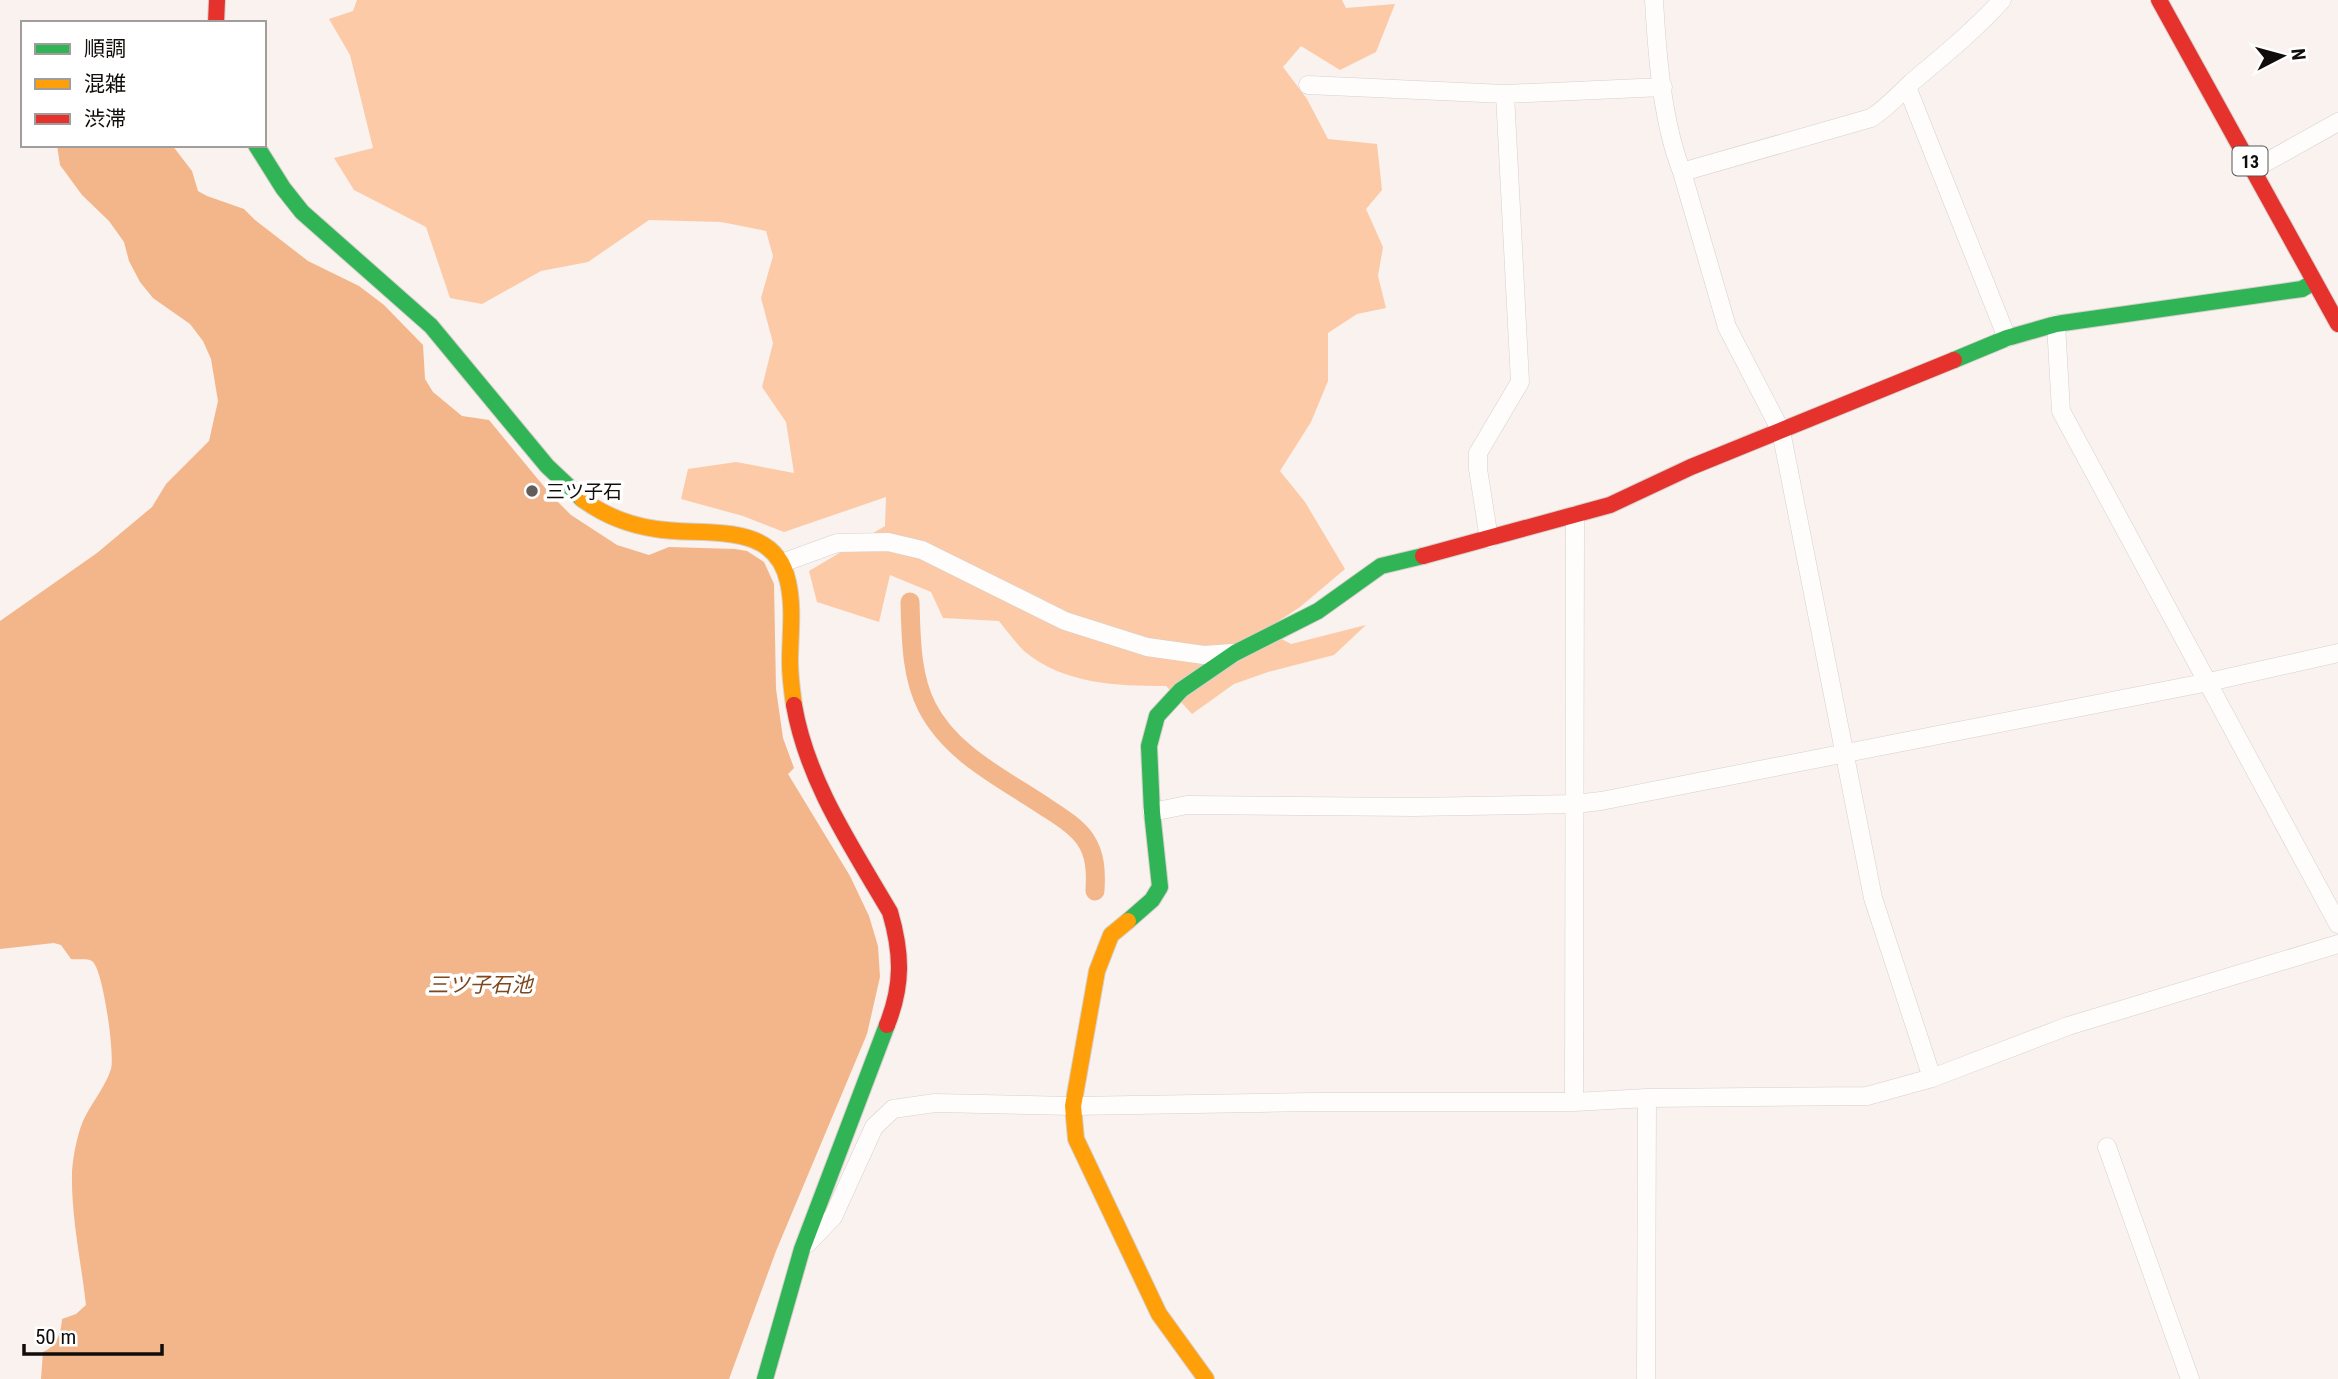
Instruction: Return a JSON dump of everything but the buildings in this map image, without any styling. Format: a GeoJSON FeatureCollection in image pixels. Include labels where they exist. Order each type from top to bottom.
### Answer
{"type":"FeatureCollection","features":[{"type":"Feature","properties":{"kind":"street"},"geometry":{"type":"LineString","coordinates":[[216,21],[217,0]]}},
{"type":"Feature","properties":{"kind":"street"},"geometry":{"type":"LineString","coordinates":[[1654,0],[1657,48],[1674,152],[1727,327],[1782,431],[1873,898],[1932,1078]]}},
{"type":"Feature","properties":{"kind":"street"},"geometry":{"type":"LineString","coordinates":[[1682,172],[1871,118],[1884,110],[1981,24],[2002,0]]}},
{"type":"Feature","properties":{"kind":"street","name":"13"},"geometry":{"type":"LineString","coordinates":[[2159,0],[2338,324]]}},
{"type":"Feature","properties":{"kind":"street"},"geometry":{"type":"LineString","coordinates":[[1308,85],[1505,94],[1663,87]]}},
{"type":"Feature","properties":{"kind":"street"},"geometry":{"type":"LineString","coordinates":[[1907,87],[2007,338]]}},
{"type":"Feature","properties":{"kind":"street"},"geometry":{"type":"LineString","coordinates":[[1489,539],[1478,453],[1521,382],[1505,94]]}},
{"type":"Feature","properties":{"kind":"street"},"geometry":{"type":"LineString","coordinates":[[2254,169],[2338,122]]}},
{"type":"Feature","properties":{"kind":"street"},"geometry":{"type":"LineString","coordinates":[[257,147],[301,211],[429,324],[454,351],[546,466],[570,490],[607,515],[625,523],[752,539],[766,544],[776,553],[782,564],[789,591],[790,677],[800,740],[826,799],[890,912],[900,951],[897,1000],[802,1249],[765,1379]]}},
{"type":"Feature","properties":{"kind":"street"},"geometry":{"type":"LineString","coordinates":[[1206,1379],[1159,1314],[1076,1139],[1073,1106],[1097,971],[1111,935],[1152,901],[1160,887],[1152,812],[1149,746],[1157,716],[1181,690],[1235,653],[1318,611],[1381,566],[1610,505],[1691,467],[2007,338],[2056,324],[2302,289],[2314,282]]}},
{"type":"Feature","properties":{"kind":"street"},"geometry":{"type":"LineString","coordinates":[[2056,324],[2061,411],[2338,924]]}},
{"type":"Feature","properties":{"kind":"street"},"geometry":{"type":"LineString","coordinates":[[1574,1102],[1575,515]]}},
{"type":"Feature","properties":{"kind":"street"},"geometry":{"type":"LineString","coordinates":[[782,564],[837,543],[888,542],[922,550],[1065,621],[1147,648],[1204,655],[1235,653]]}},
{"type":"Feature","properties":{"kind":"street"},"geometry":{"type":"LineString","coordinates":[[1152,812],[1186,805],[1413,807],[1575,804],[1601,801],[2209,682],[2338,653]]}},
{"type":"Feature","properties":{"kind":"street"},"geometry":{"type":"LineString","coordinates":[[802,1249],[834,1217],[874,1127],[893,1109],[935,1103],[1073,1106],[1574,1102],[1647,1098],[1867,1096],[1932,1078],[2068,1026],[2338,944]]}},
{"type":"Feature","properties":{"kind":"street"},"geometry":{"type":"LineString","coordinates":[[1646,1379],[1647,1098]]}},
{"type":"Feature","properties":{"kind":"street"},"geometry":{"type":"LineString","coordinates":[[2107,1147],[2190,1379]]}},
{"type":"Feature","properties":{"kind":"shaded area"},"geometry":{"type":"Polygon","coordinates":[[[357,0],[1342,0],[1346,8],[1395,4],[1376,52],[1340,70],[1301,46],[1283,67],[1307,99],[1328,139],[1377,144],[1382,190],[1366,209],[1383,247],[1378,276],[1386,308],[1357,314],[1328,333],[1328,381],[1311,422],[1280,471],[1305,502],[1345,569],[1300,607],[1265,630],[1291,644],[1366,625],[1334,655],[1234,684],[1192,714],[1166,686],[1091,681],[1073,677],[1039,662],[1024,651],[999,621],[943,618],[931,592],[890,575],[879,622],[817,602],[809,571],[885,526],[886,497],[784,532],[743,516],[681,499],[688,469],[736,462],[794,473],[786,422],[762,387],[773,343],[761,298],[773,256],[766,231],[721,222],[649,220],[588,262],[541,271],[482,304],[450,298],[426,227],[354,190],[334,158],[373,148],[350,55],[329,19],[353,11],[357,0]]]}},
{"type":"Feature","properties":{"kind":"water","name":"三ツ子石池"},"geometry":{"type":"Polygon","coordinates":[[[57,147],[174,147],[192,171],[198,191],[244,209],[308,261],[359,286],[384,305],[423,345],[425,379],[433,392],[462,416],[489,420],[571,515],[617,545],[649,555],[669,547],[735,549],[747,551],[764,562],[774,584],[776,689],[783,738],[794,768],[788,774],[850,876],[869,916],[878,946],[880,977],[867,1034],[776,1251],[729,1379],[41,1379],[43,1352],[52,1346],[57,1338],[62,1319],[76,1314],[86,1305],[75,1222],[73,1166],[83,1121],[105,1083],[112,1061],[104,995],[92,961],[71,959],[61,945],[54,943],[0,949],[0,621],[97,553],[152,507],[166,484],[209,441],[218,401],[211,359],[203,341],[190,324],[153,298],[140,282],[129,261],[124,242],[109,221],[82,195],[60,165],[57,147]]]}},
{"type":"Feature","properties":{"kind":"waterway"},"geometry":{"type":"LineString","coordinates":[[910,602],[913,656],[918,682],[927,707],[937,724],[963,752],[1061,817],[1081,834],[1089,845],[1093,858],[1095,891]]}},
{"type":"Feature","properties":{"kind":"traffic: fast"},"geometry":{"type":"LineString","coordinates":[[257,147],[302,212],[431,326],[547,466],[582,499]]}},
{"type":"Feature","properties":{"kind":"traffic: fast"},"geometry":{"type":"LineString","coordinates":[[1954,360],[2007,338],[2056,324],[2302,289],[2314,282]]}},
{"type":"Feature","properties":{"kind":"traffic: fast"},"geometry":{"type":"LineString","coordinates":[[1128,921],[1152,900],[1160,887],[1152,812],[1149,746],[1157,716],[1181,690],[1235,653],[1318,611],[1381,566],[1423,556]]}},
{"type":"Feature","properties":{"kind":"traffic: fast"},"geometry":{"type":"LineString","coordinates":[[765,1379],[802,1249],[887,1025]]}},
{"type":"Feature","properties":{"kind":"traffic: slow"},"geometry":{"type":"LineString","coordinates":[[582,499],[608,515],[636,525],[735,535],[769,548],[781,562],[790,592],[790,668],[794,705]]}},
{"type":"Feature","properties":{"kind":"traffic: slow"},"geometry":{"type":"LineString","coordinates":[[1128,921],[1111,935],[1097,971],[1073,1106],[1076,1139],[1159,1314],[1206,1379]]}},
{"type":"Feature","properties":{"kind":"traffic: jam"},"geometry":{"type":"LineString","coordinates":[[216,21],[217,0]]}},
{"type":"Feature","properties":{"kind":"traffic: jam"},"geometry":{"type":"LineString","coordinates":[[2159,0],[2338,324]]}},
{"type":"Feature","properties":{"kind":"traffic: jam"},"geometry":{"type":"LineString","coordinates":[[1423,556],[1610,505],[1691,467],[1954,360]]}},
{"type":"Feature","properties":{"kind":"traffic: jam"},"geometry":{"type":"LineString","coordinates":[[794,705],[800,733],[820,787],[846,838],[890,912],[897,941],[899,969],[896,996],[887,1025]]}},
{"type":"Feature","properties":{"kind":"place","name":"三ツ子石"},"geometry":{"type":"Point","coordinates":[532,491]}}]}
